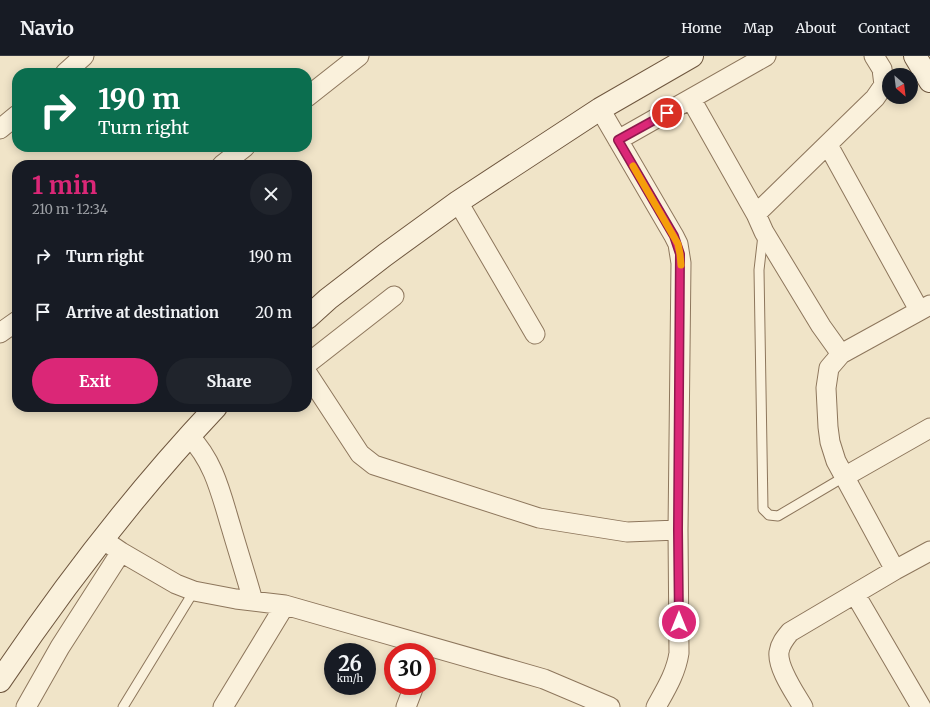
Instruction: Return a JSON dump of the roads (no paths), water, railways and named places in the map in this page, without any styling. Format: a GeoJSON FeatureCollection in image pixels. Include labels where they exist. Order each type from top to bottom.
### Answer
{"type":"FeatureCollection","features":[{"type":"Feature","properties":{"kind":"street"},"geometry":{"type":"LineString","coordinates":[[71,68],[84,56]]}},
{"type":"Feature","properties":{"kind":"street"},"geometry":{"type":"LineString","coordinates":[[312,313],[328,299],[385,255],[458,202],[600,109],[692,56]]}},
{"type":"Feature","properties":{"kind":"street"},"geometry":{"type":"LineString","coordinates":[[618,140],[766,56]]}},
{"type":"Feature","properties":{"kind":"street"},"geometry":{"type":"LineString","coordinates":[[756,214],[876,98],[884,85],[882,69],[874,56]]}},
{"type":"Feature","properties":{"kind":"street"},"geometry":{"type":"LineString","coordinates":[[915,56],[930,81]]}},
{"type":"Feature","properties":{"kind":"street"},"geometry":{"type":"LineString","coordinates":[[312,92],[350,58]]}},
{"type":"Feature","properties":{"kind":"street"},"geometry":{"type":"LineString","coordinates":[[691,99],[756,214],[764,232],[821,326],[841,354]]}},
{"type":"Feature","properties":{"kind":"street"},"geometry":{"type":"LineString","coordinates":[[600,109],[674,236],[680,254],[678,659],[673,677],[656,707]]}},
{"type":"Feature","properties":{"kind":"street"},"geometry":{"type":"LineString","coordinates":[[0,129],[12,119]]}},
{"type":"Feature","properties":{"kind":"street"},"geometry":{"type":"LineString","coordinates":[[828,144],[925,307],[841,354],[829,368],[826,388],[830,442],[836,461],[895,570]]}},
{"type":"Feature","properties":{"kind":"street"},"geometry":{"type":"LineString","coordinates":[[228,160],[239,152]]}},
{"type":"Feature","properties":{"kind":"street"},"geometry":{"type":"LineString","coordinates":[[458,202],[535,334]]}},
{"type":"Feature","properties":{"kind":"street"},"geometry":{"type":"LineString","coordinates":[[312,360],[394,296]]}},
{"type":"Feature","properties":{"kind":"street"},"geometry":{"type":"LineString","coordinates":[[0,333],[12,325]]}},
{"type":"Feature","properties":{"kind":"street"},"geometry":{"type":"LineString","coordinates":[[312,381],[360,454],[374,465],[539,518],[627,532],[678,530]]}},
{"type":"Feature","properties":{"kind":"street"},"geometry":{"type":"LineString","coordinates":[[0,681],[39,623],[102,539],[144,488],[211,412]]}},
{"type":"Feature","properties":{"kind":"street"},"geometry":{"type":"LineString","coordinates":[[844,477],[930,428]]}},
{"type":"Feature","properties":{"kind":"street"},"geometry":{"type":"LineString","coordinates":[[189,436],[198,444],[208,460],[218,484],[253,601]]}},
{"type":"Feature","properties":{"kind":"street"},"geometry":{"type":"LineString","coordinates":[[102,539],[121,552],[176,584],[194,591],[236,599],[285,605],[410,643]]}},
{"type":"Feature","properties":{"kind":"street"},"geometry":{"type":"LineString","coordinates":[[803,707],[783,671],[779,659],[779,651],[783,641],[790,632],[930,551]]}},
{"type":"Feature","properties":{"kind":"street"},"geometry":{"type":"LineString","coordinates":[[26,707],[60,647],[121,552]]}},
{"type":"Feature","properties":{"kind":"street"},"geometry":{"type":"LineString","coordinates":[[855,594],[921,707]]}},
{"type":"Feature","properties":{"kind":"street"},"geometry":{"type":"LineString","coordinates":[[223,707],[285,605]]}},
{"type":"Feature","properties":{"kind":"street"},"geometry":{"type":"LineString","coordinates":[[436,651],[544,679],[610,707]]}},
{"type":"Feature","properties":{"kind":"street"},"geometry":{"type":"LineString","coordinates":[[406,707],[411,695]]}},
{"type":"Feature","properties":{"kind":"lane"},"geometry":{"type":"LineString","coordinates":[[764,232],[759,270],[763,509],[769,515],[778,516],[844,477]]}},
{"type":"Feature","properties":{"kind":"lane"},"geometry":{"type":"LineString","coordinates":[[123,707],[194,591]]}}]}
